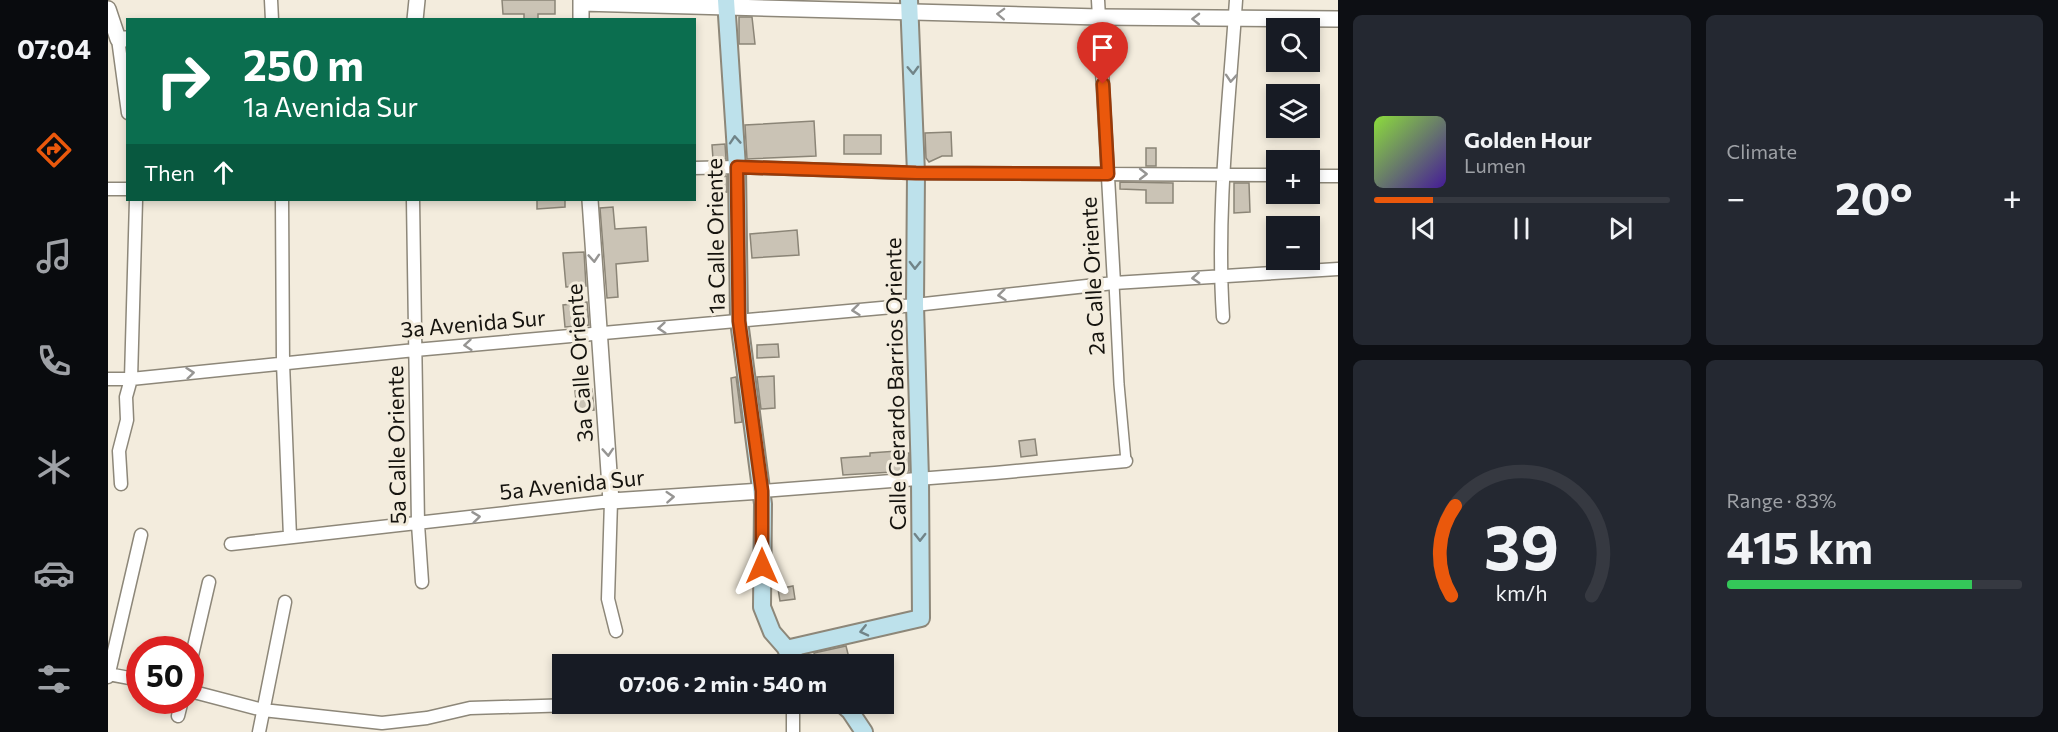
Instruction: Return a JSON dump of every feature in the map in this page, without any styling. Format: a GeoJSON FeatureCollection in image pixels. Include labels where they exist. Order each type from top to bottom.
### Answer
{"type":"FeatureCollection","features":[{"type":"Feature","properties":{"kind":"main road","name":"1a Calle Oriente"},"geometry":{"type":"LineString","coordinates":[[726,4],[737,167],[739,321],[762,491],[762,607],[772,632],[786,649]]}},
{"type":"Feature","properties":{"kind":"main road","name":"Calle Gerardo Barrios Oriente"},"geometry":{"type":"LineString","coordinates":[[786,649],[921,618],[915,304],[916,173],[910,6]]}},
{"type":"Feature","properties":{"kind":"main road"},"geometry":{"type":"LineString","coordinates":[[786,649],[791,654]]}},
{"type":"Feature","properties":{"kind":"main road"},"geometry":{"type":"LineString","coordinates":[[852,714],[864,732]]}},
{"type":"Feature","properties":{"kind":"street"},"geometry":{"type":"LineString","coordinates":[[271,0],[272,18]]}},
{"type":"Feature","properties":{"kind":"street"},"geometry":{"type":"LineString","coordinates":[[415,18],[417,0]]}},
{"type":"Feature","properties":{"kind":"street","name":"2a Calle Oriente"},"geometry":{"type":"LineString","coordinates":[[1098,0],[1119,384],[1126,461]]}},
{"type":"Feature","properties":{"kind":"street"},"geometry":{"type":"LineString","coordinates":[[1223,317],[1220,276],[1224,174],[1236,0]]}},
{"type":"Feature","properties":{"kind":"street"},"geometry":{"type":"LineString","coordinates":[[581,18],[581,2],[910,6],[1099,17],[1338,19]]}},
{"type":"Feature","properties":{"kind":"street"},"geometry":{"type":"LineString","coordinates":[[108,9],[122,44],[126,90]]}},
{"type":"Feature","properties":{"kind":"street"},"geometry":{"type":"LineString","coordinates":[[108,52],[122,44]]}},
{"type":"Feature","properties":{"kind":"street"},"geometry":{"type":"LineString","coordinates":[[696,168],[737,167],[916,173],[1266,175]]}},
{"type":"Feature","properties":{"kind":"street"},"geometry":{"type":"LineString","coordinates":[[1320,176],[1338,176]]}},
{"type":"Feature","properties":{"kind":"street"},"geometry":{"type":"LineString","coordinates":[[108,189],[126,189]]}},
{"type":"Feature","properties":{"kind":"street"},"geometry":{"type":"LineString","coordinates":[[120,484],[119,451],[127,420],[126,397],[131,379],[136,201]]}},
{"type":"Feature","properties":{"kind":"street"},"geometry":{"type":"LineString","coordinates":[[282,201],[283,363],[290,537]]}},
{"type":"Feature","properties":{"kind":"street","name":"5a Calle Oriente"},"geometry":{"type":"LineString","coordinates":[[413,201],[418,524],[422,582]]}},
{"type":"Feature","properties":{"kind":"street","name":"3a Calle Oriente"},"geometry":{"type":"LineString","coordinates":[[590,201],[611,501],[608,598],[616,631]]}},
{"type":"Feature","properties":{"kind":"street","name":"3a Avenida Sur"},"geometry":{"type":"LineString","coordinates":[[108,379],[131,379],[415,350],[739,321],[1114,283],[1338,269]]}},
{"type":"Feature","properties":{"kind":"street","name":"5a Avenida Sur"},"geometry":{"type":"LineString","coordinates":[[231,544],[611,501],[920,479],[1126,461]]}},
{"type":"Feature","properties":{"kind":"street"},"geometry":{"type":"LineString","coordinates":[[126,678],[108,675],[141,535]]}},
{"type":"Feature","properties":{"kind":"street"},"geometry":{"type":"LineString","coordinates":[[196,636],[209,582]]}},
{"type":"Feature","properties":{"kind":"street"},"geometry":{"type":"LineString","coordinates":[[259,732],[285,602]]}},
{"type":"Feature","properties":{"kind":"street"},"geometry":{"type":"LineString","coordinates":[[204,695],[263,710],[382,723],[428,718],[470,708],[552,706]]}},
{"type":"Feature","properties":{"kind":"street"},"geometry":{"type":"LineString","coordinates":[[793,714],[793,732]]}},
{"type":"Feature","properties":{"kind":"building"},"geometry":{"type":"Polygon","coordinates":[[[502,0],[555,0],[555,14],[538,14],[538,18],[524,18],[524,14],[503,14],[502,0]]]}},
{"type":"Feature","properties":{"kind":"building"},"geometry":{"type":"Polygon","coordinates":[[[739,17],[752,17],[755,44],[739,44],[739,17]]]}},
{"type":"Feature","properties":{"kind":"building"},"geometry":{"type":"Polygon","coordinates":[[[814,121],[816,156],[747,159],[745,125],[814,121]]]}},
{"type":"Feature","properties":{"kind":"building"},"geometry":{"type":"Polygon","coordinates":[[[951,132],[952,156],[942,156],[929,162],[926,158],[925,133],[951,132]]]}},
{"type":"Feature","properties":{"kind":"building"},"geometry":{"type":"Polygon","coordinates":[[[844,135],[881,135],[881,154],[844,154],[844,135]]]}},
{"type":"Feature","properties":{"kind":"building"},"geometry":{"type":"Polygon","coordinates":[[[725,144],[726,159],[713,159],[712,145],[725,144]]]}},
{"type":"Feature","properties":{"kind":"building"},"geometry":{"type":"Polygon","coordinates":[[[1146,148],[1156,148],[1156,166],[1146,166],[1146,148]]]}},
{"type":"Feature","properties":{"kind":"building"},"geometry":{"type":"Polygon","coordinates":[[[710,176],[727,176],[727,192],[711,193],[710,176]]]}},
{"type":"Feature","properties":{"kind":"building"},"geometry":{"type":"Polygon","coordinates":[[[1120,182],[1173,183],[1173,203],[1146,203],[1146,190],[1120,189],[1120,182]]]}},
{"type":"Feature","properties":{"kind":"building"},"geometry":{"type":"Polygon","coordinates":[[[1234,183],[1249,183],[1250,212],[1234,213],[1234,183]]]}},
{"type":"Feature","properties":{"kind":"building"},"geometry":{"type":"Polygon","coordinates":[[[537,201],[565,201],[565,207],[537,209],[537,201]]]}},
{"type":"Feature","properties":{"kind":"building"},"geometry":{"type":"Polygon","coordinates":[[[613,207],[615,229],[646,227],[648,261],[616,264],[618,297],[607,298],[600,208],[613,207]]]}},
{"type":"Feature","properties":{"kind":"building"},"geometry":{"type":"Polygon","coordinates":[[[797,230],[799,255],[752,258],[750,234],[797,230]]]}},
{"type":"Feature","properties":{"kind":"building"},"geometry":{"type":"Polygon","coordinates":[[[584,252],[586,286],[566,287],[563,253],[584,252]]]}},
{"type":"Feature","properties":{"kind":"building"},"geometry":{"type":"Polygon","coordinates":[[[587,302],[589,325],[565,327],[563,305],[587,302]]]}},
{"type":"Feature","properties":{"kind":"building"},"geometry":{"type":"Polygon","coordinates":[[[778,344],[779,357],[757,358],[757,345],[778,344]]]}},
{"type":"Feature","properties":{"kind":"building"},"geometry":{"type":"Polygon","coordinates":[[[774,376],[775,408],[761,409],[757,377],[774,376]]]}},
{"type":"Feature","properties":{"kind":"building"},"geometry":{"type":"Polygon","coordinates":[[[736,377],[742,422],[735,423],[731,378],[736,377]]]}},
{"type":"Feature","properties":{"kind":"building"},"geometry":{"type":"Polygon","coordinates":[[[592,389],[594,410],[577,412],[575,391],[592,389]]]}},
{"type":"Feature","properties":{"kind":"building"},"geometry":{"type":"Polygon","coordinates":[[[1035,439],[1037,455],[1021,457],[1019,441],[1035,439]]]}},
{"type":"Feature","properties":{"kind":"building"},"geometry":{"type":"Polygon","coordinates":[[[897,451],[897,454],[909,453],[909,471],[843,475],[841,458],[897,451]]]}},
{"type":"Feature","properties":{"kind":"building"},"geometry":{"type":"Polygon","coordinates":[[[793,586],[795,599],[780,601],[778,589],[793,586]]]}},
{"type":"Feature","properties":{"kind":"building"},"geometry":{"type":"Polygon","coordinates":[[[846,646],[848,654],[814,654],[846,646]]]}},
{"type":"Feature","properties":{"kind":"route"},"geometry":{"type":"LineString","coordinates":[[762,566],[762,491],[739,321],[737,167],[916,173],[1108,174],[1103,84]]}}]}
